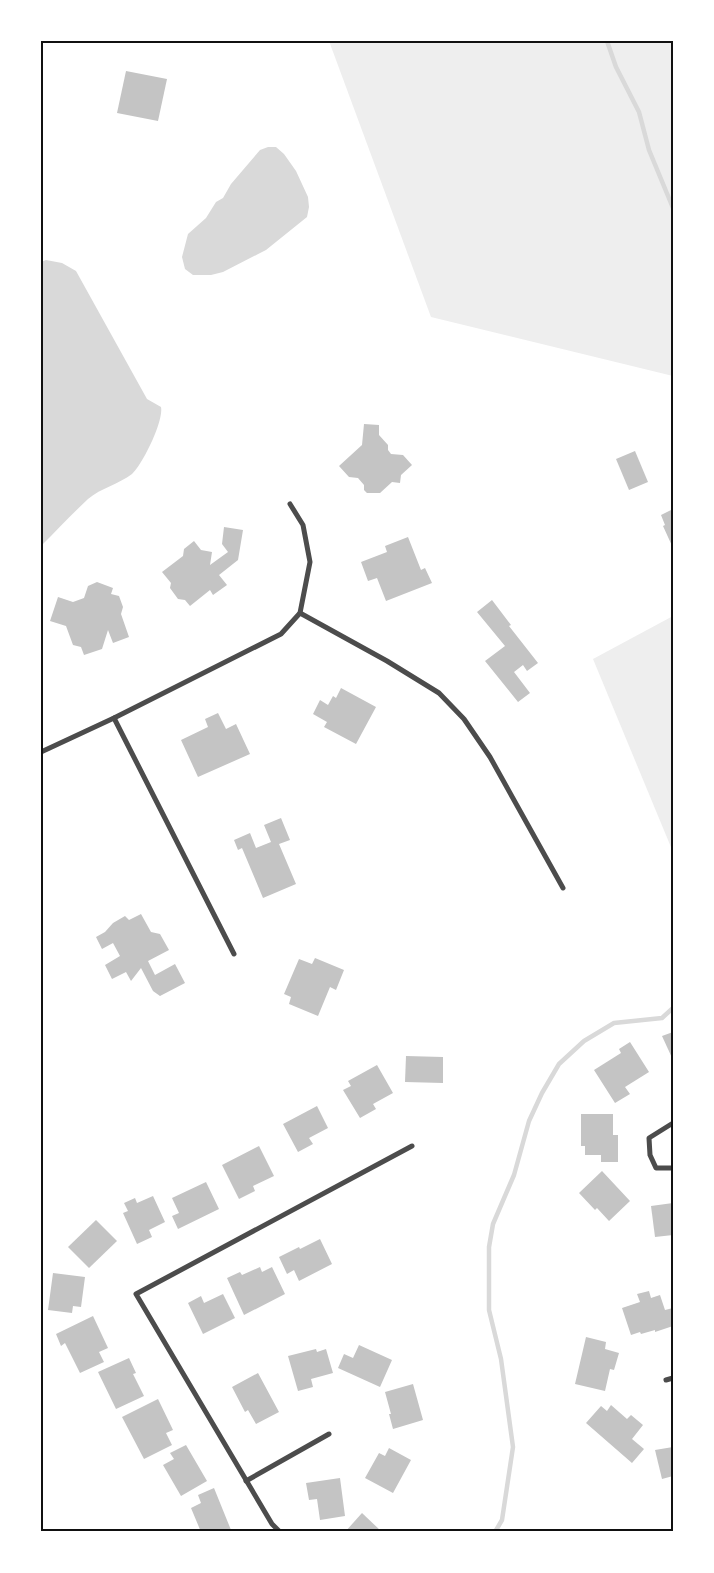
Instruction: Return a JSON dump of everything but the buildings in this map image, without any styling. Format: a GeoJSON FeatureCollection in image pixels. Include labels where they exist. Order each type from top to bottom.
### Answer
{"type":"FeatureCollection","features":[{"type":"Feature","properties":{"kind":"street"},"geometry":{"type":"LineString","coordinates":[[41,752],[114,718],[281,634],[300,613],[310,562],[303,526],[290,504]]}},
{"type":"Feature","properties":{"kind":"street"},"geometry":{"type":"LineString","coordinates":[[300,613],[387,661],[439,693],[464,719],[490,757],[563,888]]}},
{"type":"Feature","properties":{"kind":"street"},"geometry":{"type":"LineString","coordinates":[[114,718],[234,954]]}},
{"type":"Feature","properties":{"kind":"street"},"geometry":{"type":"LineString","coordinates":[[673,1122],[649,1138],[650,1155],[656,1168],[673,1168]]}},
{"type":"Feature","properties":{"kind":"street"},"geometry":{"type":"LineString","coordinates":[[280,1532],[272,1524],[136,1294],[412,1146]]}},
{"type":"Feature","properties":{"kind":"street"},"geometry":{"type":"LineString","coordinates":[[666,1380],[673,1378]]}},
{"type":"Feature","properties":{"kind":"street"},"geometry":{"type":"LineString","coordinates":[[246,1481],[329,1434]]}},
{"type":"Feature","properties":{"kind":"shaded area"},"geometry":{"type":"Polygon","coordinates":[[[329,41],[673,41],[673,376],[431,317],[329,41]]]}},
{"type":"Feature","properties":{"kind":"shaded area"},"geometry":{"type":"Polygon","coordinates":[[[276,147],[284,154],[296,171],[308,197],[307,217],[266,250],[223,272],[211,275],[193,275],[185,269],[182,257],[188,234],[206,218],[216,202],[223,198],[231,184],[260,150],[276,147]]]}},
{"type":"Feature","properties":{"kind":"shaded area"},"geometry":{"type":"Polygon","coordinates":[[[46,260],[62,263],[76,271],[147,399],[161,407],[161,414],[156,432],[141,462],[132,474],[88,499],[41,546],[41,262],[46,260]]]}},
{"type":"Feature","properties":{"kind":"shaded area"},"geometry":{"type":"Polygon","coordinates":[[[673,616],[673,852],[593,659],[673,616]]]}},
{"type":"Feature","properties":{"kind":"waterway"},"geometry":{"type":"LineString","coordinates":[[607,41],[616,67],[639,112],[649,150],[673,208]]}},
{"type":"Feature","properties":{"kind":"waterway"},"geometry":{"type":"LineString","coordinates":[[495,1532],[502,1520],[513,1447],[501,1359],[489,1310],[489,1247],[493,1224],[514,1175],[529,1121],[542,1093],[559,1064],[584,1041],[614,1023],[662,1018],[673,1008]]}}]}
